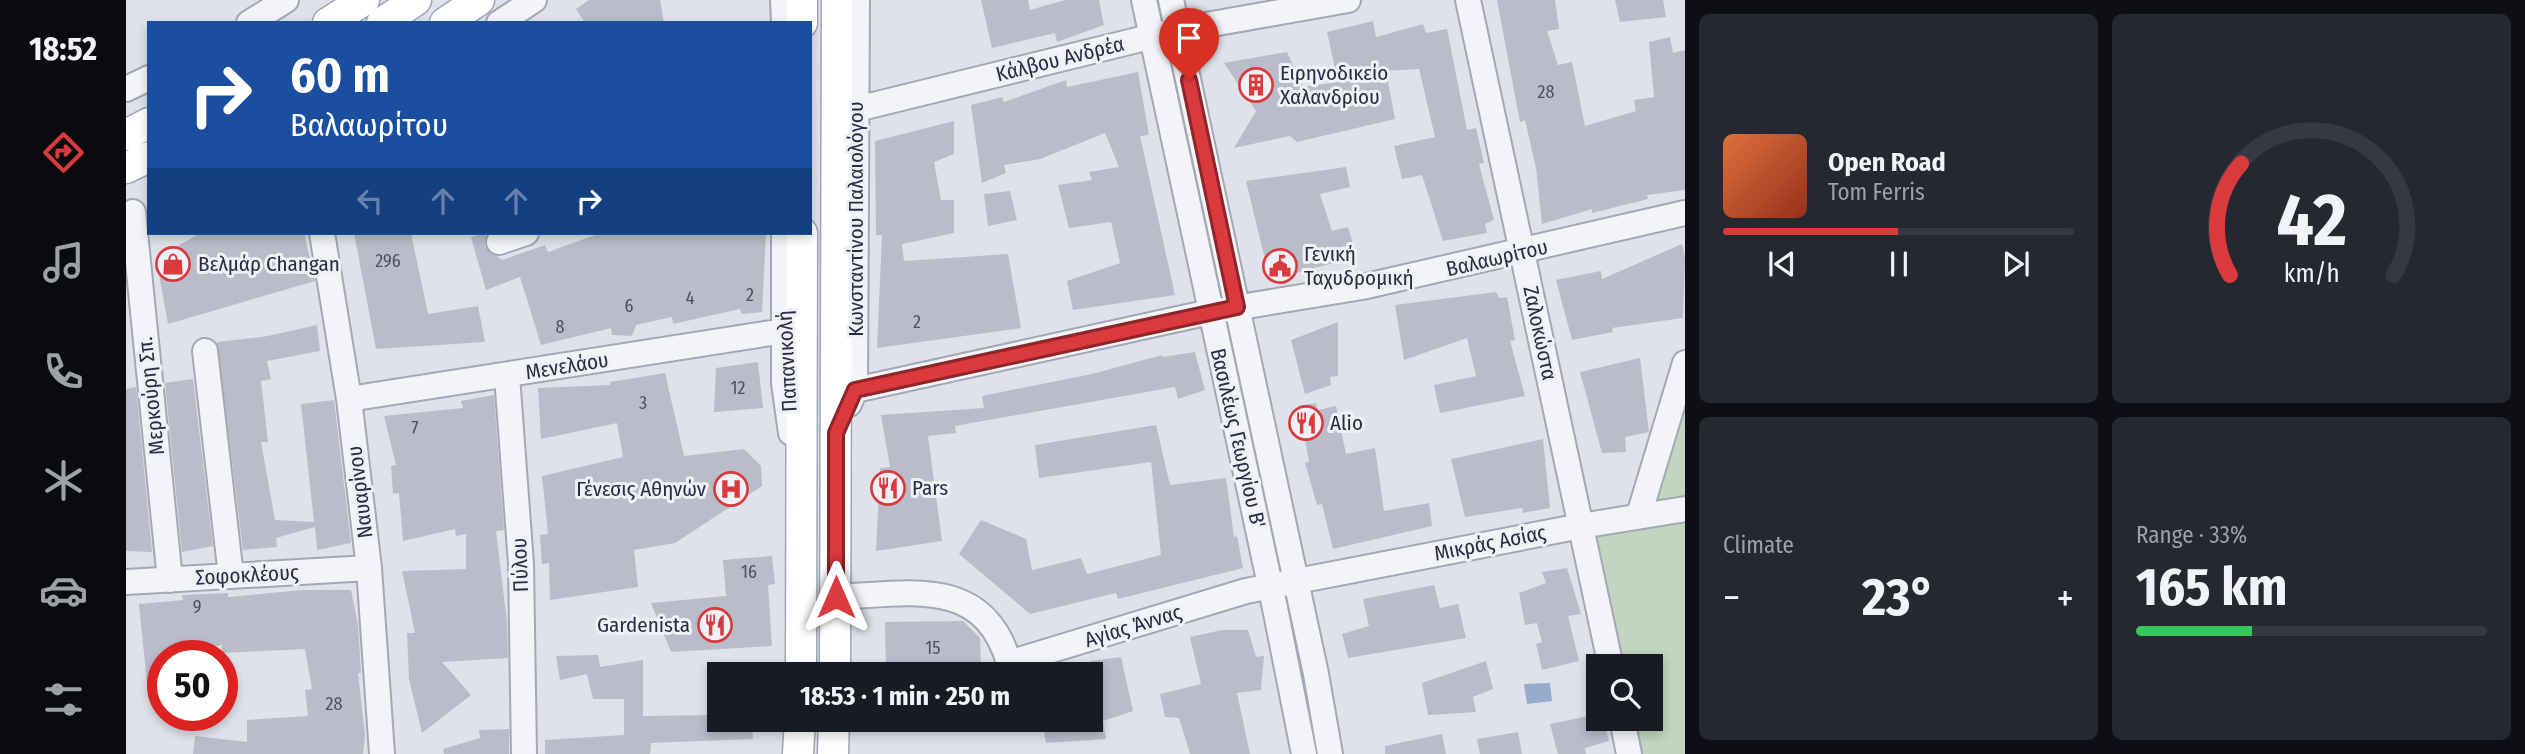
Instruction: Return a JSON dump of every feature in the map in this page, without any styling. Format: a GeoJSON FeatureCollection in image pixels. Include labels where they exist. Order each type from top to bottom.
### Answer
{"type":"FeatureCollection","features":[{"type":"Feature","properties":{"kind":"main road"},"geometry":{"type":"LineString","coordinates":[[331,21],[364,0]]}},
{"type":"Feature","properties":{"kind":"main road"},"geometry":{"type":"LineString","coordinates":[[385,21],[416,0]]}},
{"type":"Feature","properties":{"kind":"main road"},"geometry":{"type":"LineString","coordinates":[[449,21],[479,0]]}},
{"type":"Feature","properties":{"kind":"main road"},"geometry":{"type":"LineString","coordinates":[[802,0],[802,21]]}},
{"type":"Feature","properties":{"kind":"main road","name":"Κωνσταντίνου Παλαιολόγου"},"geometry":{"type":"LineString","coordinates":[[835,662],[838,0]]}},
{"type":"Feature","properties":{"kind":"main road"},"geometry":{"type":"LineString","coordinates":[[126,135],[147,124]]}},
{"type":"Feature","properties":{"kind":"main road"},"geometry":{"type":"LineString","coordinates":[[126,168],[147,158]]}},
{"type":"Feature","properties":{"kind":"main road","name":"Παπανικολή"},"geometry":{"type":"LineString","coordinates":[[802,235],[802,662]]}},
{"type":"Feature","properties":{"kind":"main road"},"geometry":{"type":"LineString","coordinates":[[798,754],[799,732]]}},
{"type":"Feature","properties":{"kind":"main road"},"geometry":{"type":"LineString","coordinates":[[833,754],[834,732]]}},
{"type":"Feature","properties":{"kind":"street"},"geometry":{"type":"LineString","coordinates":[[252,21],[286,0]]}},
{"type":"Feature","properties":{"kind":"street"},"geometry":{"type":"LineString","coordinates":[[502,21],[534,0]]}},
{"type":"Feature","properties":{"kind":"street"},"geometry":{"type":"LineString","coordinates":[[783,0],[783,21]]}},
{"type":"Feature","properties":{"kind":"street","name":"Κωνσταντίνου Παλαιολόγου"},"geometry":{"type":"LineString","coordinates":[[836,433],[855,390],[857,0]]}},
{"type":"Feature","properties":{"kind":"street","name":"Βασιλέως Γεωργίου Β'"},"geometry":{"type":"LineString","coordinates":[[1144,0],[1304,754]]}},
{"type":"Feature","properties":{"kind":"street","name":"Βασιλέως Γεωργίου Β'"},"geometry":{"type":"LineString","coordinates":[[1171,0],[1296,580],[1330,754]]}},
{"type":"Feature","properties":{"kind":"street","name":"Κάλβου Ανδρέα"},"geometry":{"type":"LineString","coordinates":[[857,109],[1178,30],[1348,0]]}},
{"type":"Feature","properties":{"kind":"street","name":"Ζαλοκώστα"},"geometry":{"type":"LineString","coordinates":[[1468,0],[1608,654]]}},
{"type":"Feature","properties":{"kind":"street"},"geometry":{"type":"LineString","coordinates":[[126,89],[147,79]]}},
{"type":"Feature","properties":{"kind":"street","name":"Μερκούρη Σπ."},"geometry":{"type":"LineString","coordinates":[[136,211],[170,580]]}},
{"type":"Feature","properties":{"kind":"street","name":"Βαλαωρίτου"},"geometry":{"type":"LineString","coordinates":[[855,390],[1210,312],[1362,287],[1522,253],[1685,213]]}},
{"type":"Feature","properties":{"kind":"street","name":"Ναυαρίνου"},"geometry":{"type":"LineString","coordinates":[[322,235],[349,399],[369,568],[382,754]]}},
{"type":"Feature","properties":{"kind":"street"},"geometry":{"type":"LineString","coordinates":[[499,242],[520,235]]}},
{"type":"Feature","properties":{"kind":"street","name":"Παπανικολή"},"geometry":{"type":"LineString","coordinates":[[784,235],[784,383],[801,489]]}},
{"type":"Feature","properties":{"kind":"street","name":"Μενελάου"},"geometry":{"type":"LineString","coordinates":[[349,399],[784,331]]}},
{"type":"Feature","properties":{"kind":"street"},"geometry":{"type":"LineString","coordinates":[[205,351],[231,576]]}},
{"type":"Feature","properties":{"kind":"street"},"geometry":{"type":"LineString","coordinates":[[1639,515],[1685,363]]}},
{"type":"Feature","properties":{"kind":"street","name":"Πύλου"},"geometry":{"type":"LineString","coordinates":[[508,376],[521,564],[524,754]]}},
{"type":"Feature","properties":{"kind":"street","name":"Μικράς Ασίας"},"geometry":{"type":"LineString","coordinates":[[1296,580],[1639,515],[1685,509]]}},
{"type":"Feature","properties":{"kind":"street","name":"Σοφοκλέους"},"geometry":{"type":"LineString","coordinates":[[126,582],[369,568]]}},
{"type":"Feature","properties":{"kind":"street","name":"Αγίας Άννας"},"geometry":{"type":"LineString","coordinates":[[836,597],[926,593],[952,596],[974,607],[993,625],[1009,663],[1296,580]]}},
{"type":"Feature","properties":{"kind":"street"},"geometry":{"type":"LineString","coordinates":[[1624,731],[1629,754]]}},
{"type":"Feature","properties":{"kind":"green space"},"geometry":{"type":"Polygon","coordinates":[[[1685,395],[1685,498],[1653,502],[1685,395]]]}},
{"type":"Feature","properties":{"kind":"green space"},"geometry":{"type":"Polygon","coordinates":[[[1685,517],[1685,754],[1630,754],[1626,731],[1663,731],[1663,654],[1613,654],[1592,532],[1685,517]]]}},
{"type":"Feature","properties":{"kind":"water"},"geometry":{"type":"Polygon","coordinates":[[[1550,683],[1552,701],[1527,704],[1524,684],[1550,683]]]}},
{"type":"Feature","properties":{"kind":"building"},"geometry":{"type":"Polygon","coordinates":[[[589,0],[660,0],[664,21],[584,21],[576,9],[589,0]]]}},
{"type":"Feature","properties":{"kind":"building"},"geometry":{"type":"Polygon","coordinates":[[[981,0],[1028,0],[1030,10],[1065,0],[1099,0],[1104,25],[1057,42],[1055,33],[992,48],[981,0]]]}},
{"type":"Feature","properties":{"kind":"building"},"geometry":{"type":"Polygon","coordinates":[[[1497,0],[1555,0],[1559,29],[1547,31],[1558,65],[1572,62],[1585,126],[1636,111],[1634,100],[1654,97],[1649,42],[1670,37],[1673,53],[1685,50],[1685,190],[1647,195],[1648,199],[1592,213],[1592,209],[1542,224],[1536,168],[1525,120],[1520,122],[1497,0]]]}},
{"type":"Feature","properties":{"kind":"building"},"geometry":{"type":"Polygon","coordinates":[[[1615,0],[1663,0],[1666,17],[1620,22],[1615,0]]]}},
{"type":"Feature","properties":{"kind":"building"},"geometry":{"type":"Polygon","coordinates":[[[1373,21],[1376,37],[1423,24],[1426,33],[1447,29],[1467,130],[1476,128],[1484,163],[1479,164],[1494,220],[1485,224],[1487,233],[1443,241],[1422,175],[1402,179],[1394,146],[1435,137],[1419,69],[1386,71],[1395,119],[1297,142],[1290,136],[1234,148],[1256,111],[1224,63],[1287,52],[1303,87],[1338,82],[1327,32],[1373,21]]]}},
{"type":"Feature","properties":{"kind":"building"},"geometry":{"type":"Polygon","coordinates":[[[1138,72],[1149,135],[1140,136],[1175,295],[1073,310],[1067,281],[1120,263],[1111,222],[1069,228],[1058,185],[1092,180],[1089,172],[1119,167],[1105,133],[1040,159],[1004,165],[1006,173],[982,183],[971,105],[1002,97],[1004,102],[1066,80],[1067,87],[1138,72]]]}},
{"type":"Feature","properties":{"kind":"building"},"geometry":{"type":"Polygon","coordinates":[[[954,121],[954,154],[934,162],[941,200],[954,200],[954,233],[902,244],[904,261],[1008,254],[1021,328],[877,348],[882,235],[876,235],[875,141],[954,121]]]}},
{"type":"Feature","properties":{"kind":"building"},"geometry":{"type":"Polygon","coordinates":[[[1346,167],[1350,187],[1320,194],[1332,231],[1348,227],[1353,244],[1337,248],[1341,261],[1270,280],[1246,181],[1346,167]]]}},
{"type":"Feature","properties":{"kind":"building"},"geometry":{"type":"Polygon","coordinates":[[[1010,191],[1017,220],[988,226],[984,194],[1010,191]]]}},
{"type":"Feature","properties":{"kind":"building"},"geometry":{"type":"Polygon","coordinates":[[[197,235],[304,235],[315,281],[168,324],[156,258],[197,235]]]}},
{"type":"Feature","properties":{"kind":"building"},"geometry":{"type":"Polygon","coordinates":[[[354,235],[411,235],[428,314],[478,306],[485,342],[376,349],[354,235]]]}},
{"type":"Feature","properties":{"kind":"building"},"geometry":{"type":"Polygon","coordinates":[[[487,235],[485,247],[502,260],[545,245],[548,252],[595,235],[766,235],[762,312],[742,314],[740,309],[673,324],[672,317],[636,325],[632,336],[612,335],[611,328],[541,345],[520,277],[486,290],[471,237],[487,235]]]}},
{"type":"Feature","properties":{"kind":"building"},"geometry":{"type":"Polygon","coordinates":[[[1682,244],[1685,257],[1683,318],[1612,328],[1613,332],[1572,340],[1556,280],[1601,271],[1602,279],[1682,244]]]}},
{"type":"Feature","properties":{"kind":"building"},"geometry":{"type":"Polygon","coordinates":[[[1496,292],[1499,298],[1507,297],[1515,340],[1510,341],[1525,396],[1440,413],[1434,385],[1476,376],[1467,338],[1404,360],[1395,305],[1496,292]]]}},
{"type":"Feature","properties":{"kind":"building"},"geometry":{"type":"Polygon","coordinates":[[[1338,322],[1338,376],[1330,377],[1331,385],[1305,394],[1291,340],[1338,322]]]}},
{"type":"Feature","properties":{"kind":"building"},"geometry":{"type":"Polygon","coordinates":[[[317,325],[320,351],[267,361],[271,379],[261,381],[268,442],[261,442],[275,520],[314,522],[301,404],[334,400],[351,543],[317,550],[315,527],[276,538],[277,547],[243,550],[217,342],[268,336],[317,325]]]}},
{"type":"Feature","properties":{"kind":"building"},"geometry":{"type":"Polygon","coordinates":[[[1195,352],[1205,390],[1178,399],[1175,387],[955,426],[956,433],[928,436],[942,541],[876,551],[880,468],[890,467],[881,415],[984,408],[982,396],[1092,374],[1162,355],[1195,352]]]}},
{"type":"Feature","properties":{"kind":"building"},"geometry":{"type":"Polygon","coordinates":[[[1640,358],[1649,432],[1625,437],[1626,452],[1602,453],[1580,372],[1640,358]]]}},
{"type":"Feature","properties":{"kind":"building"},"geometry":{"type":"Polygon","coordinates":[[[758,362],[763,408],[714,412],[716,368],[758,362]]]}},
{"type":"Feature","properties":{"kind":"building"},"geometry":{"type":"Polygon","coordinates":[[[665,373],[684,456],[744,449],[761,466],[762,486],[675,543],[634,550],[638,587],[550,600],[549,563],[542,564],[540,535],[548,534],[542,476],[623,457],[617,423],[541,439],[538,388],[610,385],[610,382],[665,373]]]}},
{"type":"Feature","properties":{"kind":"building"},"geometry":{"type":"Polygon","coordinates":[[[193,379],[213,546],[182,552],[165,383],[193,379]]]}},
{"type":"Feature","properties":{"kind":"building"},"geometry":{"type":"Polygon","coordinates":[[[136,387],[152,552],[126,551],[126,389],[136,387]]]}},
{"type":"Feature","properties":{"kind":"building"},"geometry":{"type":"Polygon","coordinates":[[[494,395],[504,530],[496,531],[507,622],[508,658],[442,662],[471,695],[422,733],[409,679],[407,633],[415,633],[402,571],[466,569],[466,534],[456,536],[455,529],[403,541],[399,493],[393,494],[391,466],[396,465],[384,416],[463,408],[461,401],[494,395]]]}},
{"type":"Feature","properties":{"kind":"building"},"geometry":{"type":"Polygon","coordinates":[[[1316,403],[1318,410],[1336,406],[1346,454],[1375,448],[1384,511],[1429,503],[1432,526],[1333,549],[1322,504],[1317,505],[1305,463],[1309,462],[1299,406],[1316,403]]]}},
{"type":"Feature","properties":{"kind":"building"},"geometry":{"type":"Polygon","coordinates":[[[1156,425],[1170,485],[1226,478],[1234,537],[1237,536],[1243,568],[1118,599],[1116,593],[1030,614],[959,554],[981,520],[1026,539],[1032,570],[1081,558],[1087,574],[1161,555],[1151,462],[1039,478],[1035,445],[1156,425]]]}},
{"type":"Feature","properties":{"kind":"building"},"geometry":{"type":"Polygon","coordinates":[[[1543,439],[1550,508],[1523,513],[1522,508],[1465,517],[1451,459],[1543,439]]]}},
{"type":"Feature","properties":{"kind":"building","name":"Gardenista"},"geometry":{"type":"Polygon","coordinates":[[[772,556],[775,584],[768,585],[772,646],[671,652],[651,603],[726,596],[723,560],[772,556]]]}},
{"type":"Feature","properties":{"kind":"building"},"geometry":{"type":"Polygon","coordinates":[[[1567,568],[1581,614],[1568,616],[1579,661],[1542,670],[1536,644],[1542,642],[1537,623],[1525,625],[1519,593],[1546,583],[1542,572],[1567,568]]]}},
{"type":"Feature","properties":{"kind":"building"},"geometry":{"type":"Polygon","coordinates":[[[1434,585],[1440,608],[1458,604],[1466,638],[1348,658],[1342,634],[1369,626],[1363,599],[1434,585]]]}},
{"type":"Feature","properties":{"kind":"building"},"geometry":{"type":"Polygon","coordinates":[[[303,590],[351,590],[358,625],[361,673],[358,673],[365,735],[363,754],[247,754],[247,720],[308,716],[305,690],[312,689],[305,649],[238,652],[238,640],[147,640],[147,683],[139,604],[183,600],[182,595],[228,593],[228,597],[303,590]]]}},
{"type":"Feature","properties":{"kind":"building"},"geometry":{"type":"Polygon","coordinates":[[[963,621],[980,638],[981,662],[886,662],[885,622],[963,621]]]}},
{"type":"Feature","properties":{"kind":"building"},"geometry":{"type":"Polygon","coordinates":[[[1222,630],[1248,630],[1256,657],[1264,656],[1261,690],[1237,693],[1250,754],[1190,754],[1179,718],[1165,717],[1160,694],[1201,684],[1190,637],[1222,630]]]}},
{"type":"Feature","properties":{"kind":"building"},"geometry":{"type":"Polygon","coordinates":[[[598,655],[600,667],[643,660],[643,716],[707,715],[707,732],[753,732],[753,739],[651,743],[650,754],[545,754],[545,740],[624,735],[624,699],[593,699],[587,674],[560,680],[556,656],[598,655]]]}},
{"type":"Feature","properties":{"kind":"building"},"geometry":{"type":"Polygon","coordinates":[[[1121,657],[1133,711],[1103,721],[1103,662],[1090,661],[1121,657]]]}},
{"type":"Feature","properties":{"kind":"building"},"geometry":{"type":"Polygon","coordinates":[[[1486,661],[1493,689],[1473,697],[1476,712],[1428,715],[1422,683],[1486,661]]]}},
{"type":"Feature","properties":{"kind":"building"},"geometry":{"type":"Polygon","coordinates":[[[1586,716],[1586,731],[1607,731],[1609,741],[1585,748],[1586,754],[1558,754],[1550,724],[1586,716]]]}},
{"type":"Feature","properties":{"kind":"building"},"geometry":{"type":"Polygon","coordinates":[[[1103,721],[1106,739],[1046,743],[1044,732],[1103,732],[1103,721]]]}},
{"type":"Feature","properties":{"kind":"building"},"geometry":{"type":"Polygon","coordinates":[[[509,729],[509,754],[444,754],[443,749],[480,738],[479,730],[509,729]]]}},
{"type":"Feature","properties":{"kind":"building"},"geometry":{"type":"Polygon","coordinates":[[[1518,732],[1522,754],[1480,754],[1477,739],[1518,732]]]}},
{"type":"Feature","properties":{"kind":"building"},"geometry":{"type":"Polygon","coordinates":[[[1442,734],[1446,754],[1385,754],[1385,746],[1442,734]]]}},
{"type":"Feature","properties":{"kind":"building"},"geometry":{"type":"Polygon","coordinates":[[[195,736],[247,742],[247,754],[193,754],[195,736]]]}},
{"type":"Feature","properties":{"kind":"place","name":"Ειρηνοδικείο Χαλανδρίου"},"geometry":{"type":"Point","coordinates":[1256,85]}},
{"type":"Feature","properties":{"kind":"place","name":"Βελμάρ Changan"},"geometry":{"type":"Point","coordinates":[173,264]}},
{"type":"Feature","properties":{"kind":"place","name":"Γενική Ταχυδρομική"},"geometry":{"type":"Point","coordinates":[1280,266]}},
{"type":"Feature","properties":{"kind":"place","name":"Alio"},"geometry":{"type":"Point","coordinates":[1306,423]}},
{"type":"Feature","properties":{"kind":"place","name":"Pars"},"geometry":{"type":"Point","coordinates":[888,488]}},
{"type":"Feature","properties":{"kind":"place","name":"Γένεσις Αθηνών"},"geometry":{"type":"Point","coordinates":[731,489]}},
{"type":"Feature","properties":{"kind":"place","name":"Gardenista"},"geometry":{"type":"Point","coordinates":[715,625]}},
{"type":"Feature","properties":{"kind":"route"},"geometry":{"type":"LineString","coordinates":[[836,597],[836,433],[855,390],[1237,307],[1189,80]]}}]}
